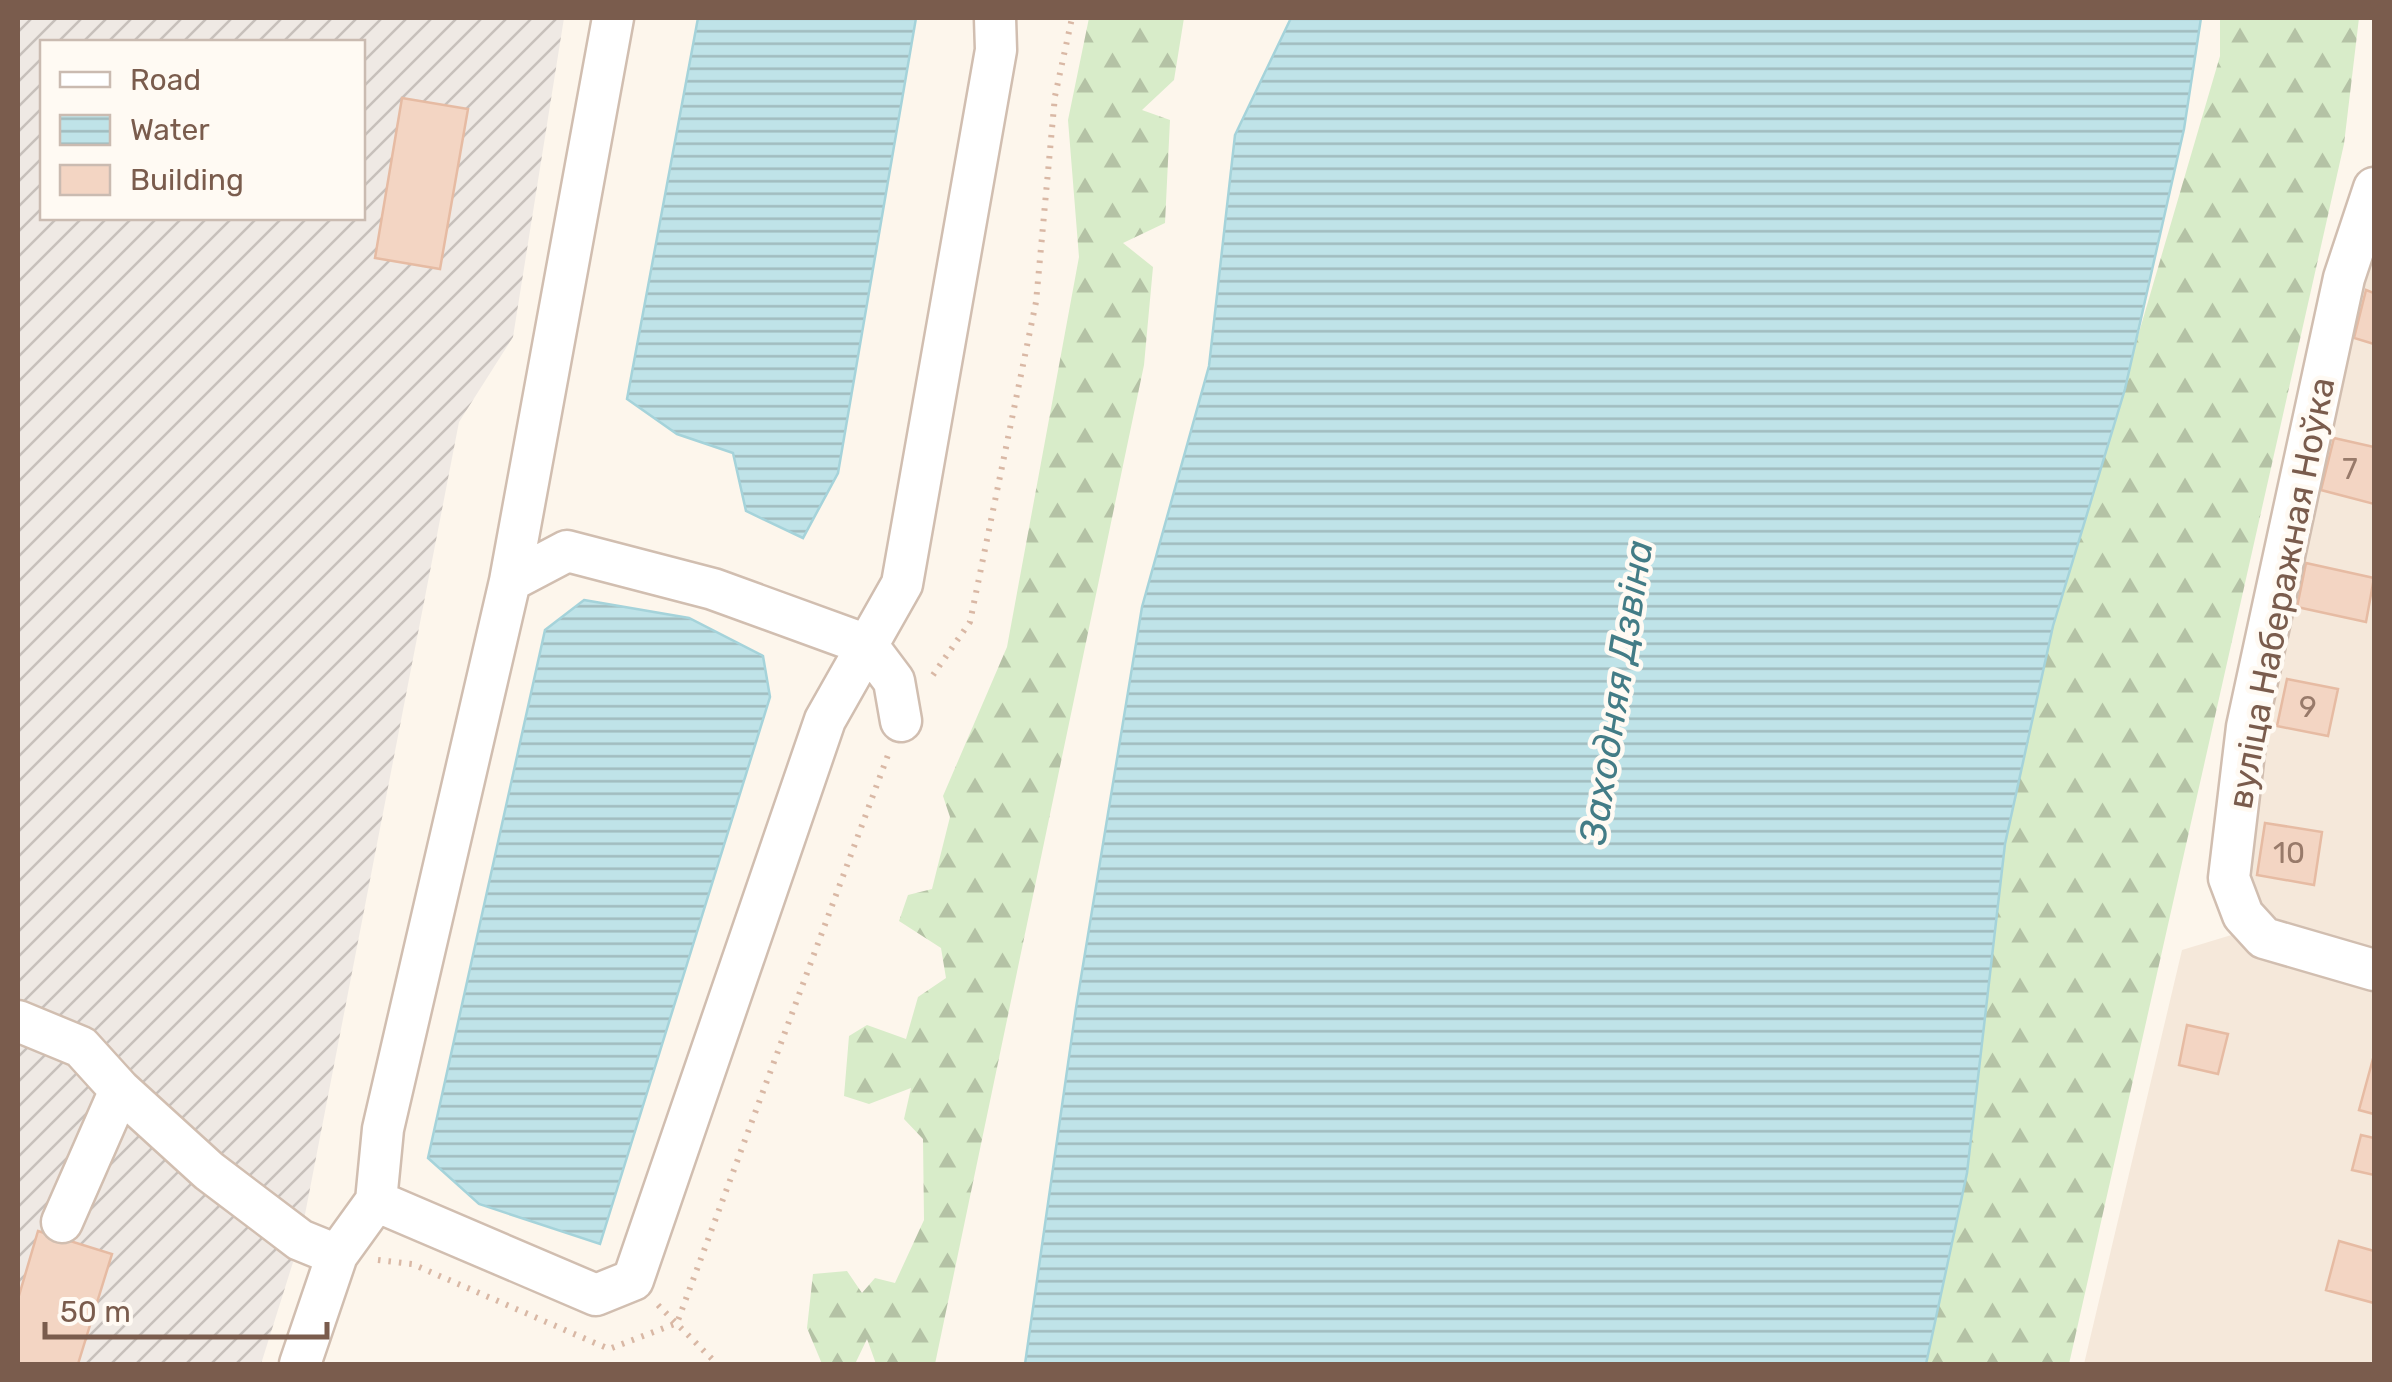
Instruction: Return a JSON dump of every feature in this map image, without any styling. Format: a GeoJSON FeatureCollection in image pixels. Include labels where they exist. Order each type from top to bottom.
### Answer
{"type":"FeatureCollection","features":[{"type":"Feature","properties":{"kind":"street"},"geometry":{"type":"LineString","coordinates":[[300,1364],[337,1255],[376,1201],[383,1129],[510,581],[612,18]]}},
{"type":"Feature","properties":{"kind":"street"},"geometry":{"type":"LineString","coordinates":[[376,1201],[596,1295],[633,1280],[826,720],[902,584],[996,50],[995,18]]}},
{"type":"Feature","properties":{"kind":"street","name":"вуліца Наберажная Ноўка"},"geometry":{"type":"LineString","coordinates":[[2374,188],[2344,278],[2247,727],[2229,878],[2243,914],[2264,938],[2374,970]]}},
{"type":"Feature","properties":{"kind":"street"},"geometry":{"type":"LineString","coordinates":[[510,581],[567,551],[713,590],[867,646],[894,682],[901,721]]}},
{"type":"Feature","properties":{"kind":"street"},"geometry":{"type":"LineString","coordinates":[[18,1021],[81,1047],[120,1090],[209,1170],[300,1240],[337,1255]]}},
{"type":"Feature","properties":{"kind":"street"},"geometry":{"type":"LineString","coordinates":[[62,1222],[120,1090]]}},
{"type":"Feature","properties":{"kind":"path"},"geometry":{"type":"LineString","coordinates":[[901,721],[970,622],[1036,302],[1054,96],[1072,18]]}},
{"type":"Feature","properties":{"kind":"path"},"geometry":{"type":"LineString","coordinates":[[633,1280],[717,1364]]}},
{"type":"Feature","properties":{"kind":"shaded area"},"geometry":{"type":"Polygon","coordinates":[[[18,18],[564,18],[513,337],[459,422],[300,1240],[261,1364],[18,1364],[18,18]]]}},
{"type":"Feature","properties":{"kind":"shaded area"},"geometry":{"type":"Polygon","coordinates":[[[2374,230],[2374,1364],[2084,1364],[2182,950],[2271,923],[2244,878],[2263,745],[2374,230]]]}},
{"type":"Feature","properties":{"kind":"green space"},"geometry":{"type":"Polygon","coordinates":[[[1089,18],[1184,18],[1174,80],[1142,110],[1170,120],[1165,223],[1123,243],[1153,267],[1144,365],[935,1364],[876,1364],[867,1339],[855,1364],[822,1364],[807,1328],[813,1274],[847,1271],[862,1293],[875,1278],[895,1283],[924,1220],[923,1139],[904,1119],[911,1088],[869,1104],[844,1096],[849,1036],[867,1025],[906,1039],[918,997],[946,978],[941,948],[899,921],[908,895],[932,889],[950,817],[943,796],[1007,647],[1079,257],[1068,120],[1089,18]]]}},
{"type":"Feature","properties":{"kind":"green space"},"geometry":{"type":"Polygon","coordinates":[[[2220,18],[2359,18],[2344,144],[2069,1364],[1926,1364],[1967,1173],[2005,844],[2053,626],[2220,56],[2220,18]]]}},
{"type":"Feature","properties":{"kind":"water"},"geometry":{"type":"Polygon","coordinates":[[[698,18],[916,18],[838,473],[803,538],[746,511],[733,453],[677,434],[627,399],[698,18]]]}},
{"type":"Feature","properties":{"kind":"water","name":"Заходняя Дзвіна"},"geometry":{"type":"Polygon","coordinates":[[[1291,18],[2201,18],[2184,129],[2125,389],[2053,626],[2005,844],[1967,1173],[1926,1364],[1025,1364],[1076,1008],[1142,607],[1209,366],[1235,135],[1291,18]]]}},
{"type":"Feature","properties":{"kind":"water"},"geometry":{"type":"Polygon","coordinates":[[[584,600],[689,618],[763,656],[770,697],[600,1244],[479,1204],[428,1158],[545,630],[584,600]]]}},
{"type":"Feature","properties":{"kind":"building"},"geometry":{"type":"Polygon","coordinates":[[[402,98],[468,109],[440,269],[375,258],[402,98]]]}},
{"type":"Feature","properties":{"kind":"building"},"geometry":{"type":"Polygon","coordinates":[[[2366,290],[2374,293],[2374,344],[2354,338],[2366,290]]]}},
{"type":"Feature","properties":{"kind":"building"},"geometry":{"type":"Polygon","coordinates":[[[2334,438],[2374,447],[2374,504],[2321,490],[2334,438]]]}},
{"type":"Feature","properties":{"kind":"building"},"geometry":{"type":"Polygon","coordinates":[[[2306,563],[2374,578],[2366,622],[2297,607],[2306,563]]]}},
{"type":"Feature","properties":{"kind":"building"},"geometry":{"type":"Polygon","coordinates":[[[2287,679],[2338,689],[2328,736],[2277,726],[2287,679]]]}},
{"type":"Feature","properties":{"kind":"building"},"geometry":{"type":"Polygon","coordinates":[[[2265,823],[2322,832],[2314,885],[2257,875],[2265,823]]]}},
{"type":"Feature","properties":{"kind":"building"},"geometry":{"type":"Polygon","coordinates":[[[2187,1025],[2228,1034],[2218,1074],[2179,1065],[2187,1025]]]}},
{"type":"Feature","properties":{"kind":"building"},"geometry":{"type":"Polygon","coordinates":[[[2374,1055],[2374,1114],[2359,1110],[2374,1055]]]}},
{"type":"Feature","properties":{"kind":"building"},"geometry":{"type":"Polygon","coordinates":[[[2361,1135],[2374,1138],[2374,1175],[2352,1170],[2361,1135]]]}},
{"type":"Feature","properties":{"kind":"building"},"geometry":{"type":"Polygon","coordinates":[[[38,1231],[112,1254],[78,1364],[18,1364],[18,1299],[38,1231]]]}},
{"type":"Feature","properties":{"kind":"building"},"geometry":{"type":"Polygon","coordinates":[[[2339,1241],[2374,1251],[2374,1303],[2326,1290],[2339,1241]]]}}]}
